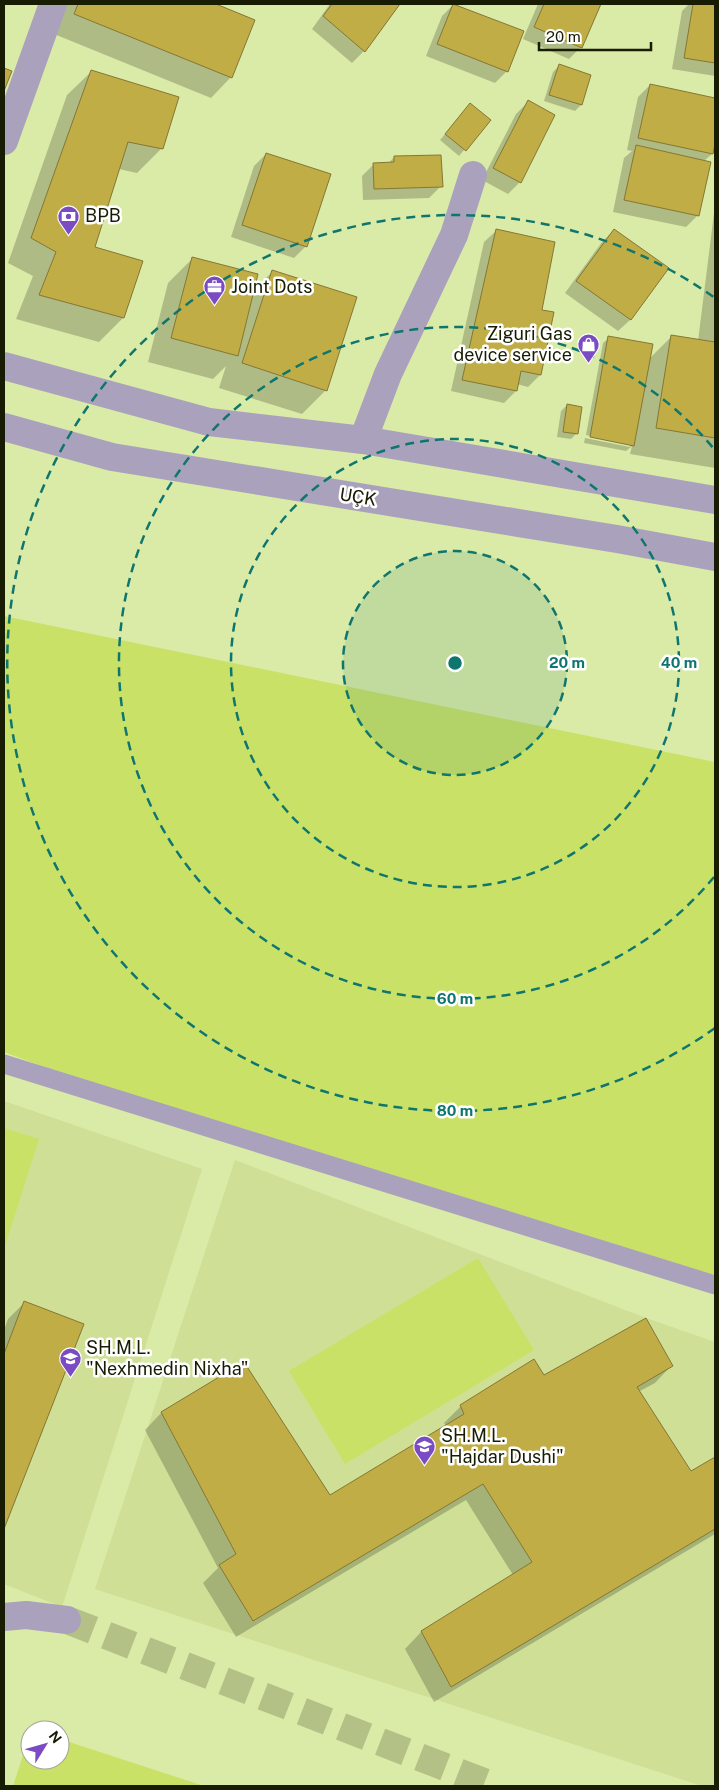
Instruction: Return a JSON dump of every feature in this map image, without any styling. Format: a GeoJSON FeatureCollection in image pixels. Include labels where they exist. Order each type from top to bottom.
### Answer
{"type":"FeatureCollection","features":[{"type":"Feature","properties":{"kind":"street"},"geometry":{"type":"LineString","coordinates":[[4,141],[53,4]]}},
{"type":"Feature","properties":{"kind":"street"},"geometry":{"type":"LineString","coordinates":[[363,440],[388,374],[454,235],[473,175]]}},
{"type":"Feature","properties":{"kind":"street"},"geometry":{"type":"LineString","coordinates":[[4,366],[209,422],[363,440],[715,500]]}},
{"type":"Feature","properties":{"kind":"street","name":"UÇK"},"geometry":{"type":"LineString","coordinates":[[4,427],[112,457],[715,557]]}},
{"type":"Feature","properties":{"kind":"street"},"geometry":{"type":"LineString","coordinates":[[4,1618],[26,1615],[67,1620]]}},
{"type":"Feature","properties":{"kind":"lane"},"geometry":{"type":"LineString","coordinates":[[4,1064],[715,1285]]}},
{"type":"Feature","properties":{"kind":"shaded area"},"geometry":{"type":"Polygon","coordinates":[[[4,616],[715,762],[715,1280],[63,1074],[4,1052],[4,616]]]}},
{"type":"Feature","properties":{"kind":"shaded area","name":"SH.M.L. \"Nexhmedin Nixha\""},"geometry":{"type":"Polygon","coordinates":[[[4,1101],[202,1169],[62,1607],[4,1584],[4,1101]]]}},
{"type":"Feature","properties":{"kind":"shaded area"},"geometry":{"type":"Polygon","coordinates":[[[4,1128],[39,1139],[4,1249],[4,1128]]]}},
{"type":"Feature","properties":{"kind":"shaded area","name":"SH.M.L. \"Hajdar Dushi\""},"geometry":{"type":"Polygon","coordinates":[[[235,1160],[646,1318],[715,1342],[715,1786],[702,1786],[95,1589],[235,1160]]]}},
{"type":"Feature","properties":{"kind":"shaded area"},"geometry":{"type":"Polygon","coordinates":[[[478,1258],[534,1350],[345,1464],[289,1371],[478,1258]]]}},
{"type":"Feature","properties":{"kind":"shaded area"},"geometry":{"type":"Polygon","coordinates":[[[70,1742],[204,1786],[13,1786],[20,1765],[20,1770],[70,1770],[70,1742]]]}},
{"type":"Feature","properties":{"kind":"building"},"geometry":{"type":"Polygon","coordinates":[[[78,4],[216,4],[255,20],[232,78],[74,14],[78,4]]]}},
{"type":"Feature","properties":{"kind":"building"},"geometry":{"type":"Polygon","coordinates":[[[332,4],[400,4],[365,52],[323,16],[332,4]]]}},
{"type":"Feature","properties":{"kind":"building"},"geometry":{"type":"Polygon","coordinates":[[[453,4],[524,31],[508,72],[437,44],[453,4]]]}},
{"type":"Feature","properties":{"kind":"building"},"geometry":{"type":"Polygon","coordinates":[[[544,4],[601,4],[582,48],[534,27],[544,4]]]}},
{"type":"Feature","properties":{"kind":"building"},"geometry":{"type":"Polygon","coordinates":[[[693,4],[715,4],[715,63],[684,58],[693,4]]]}},
{"type":"Feature","properties":{"kind":"building"},"geometry":{"type":"Polygon","coordinates":[[[559,64],[591,75],[582,105],[549,95],[559,64]]]}},
{"type":"Feature","properties":{"kind":"building"},"geometry":{"type":"Polygon","coordinates":[[[4,68],[12,71],[4,91],[4,68]]]}},
{"type":"Feature","properties":{"kind":"building"},"geometry":{"type":"Polygon","coordinates":[[[91,70],[179,97],[163,149],[128,142],[95,247],[143,261],[124,318],[39,295],[56,252],[31,238],[91,70]]]}},
{"type":"Feature","properties":{"kind":"building"},"geometry":{"type":"Polygon","coordinates":[[[650,84],[715,98],[715,144],[713,154],[638,138],[650,84]]]}},
{"type":"Feature","properties":{"kind":"building"},"geometry":{"type":"Polygon","coordinates":[[[528,100],[555,115],[521,183],[493,168],[528,100]]]}},
{"type":"Feature","properties":{"kind":"building"},"geometry":{"type":"Polygon","coordinates":[[[470,103],[491,120],[466,151],[445,134],[470,103]]]}},
{"type":"Feature","properties":{"kind":"building"},"geometry":{"type":"Polygon","coordinates":[[[636,145],[711,162],[699,216],[624,200],[636,145]]]}},
{"type":"Feature","properties":{"kind":"building"},"geometry":{"type":"Polygon","coordinates":[[[266,153],[331,174],[307,247],[242,225],[266,153]]]}},
{"type":"Feature","properties":{"kind":"building"},"geometry":{"type":"Polygon","coordinates":[[[441,155],[443,187],[374,189],[373,163],[394,162],[394,156],[441,155]]]}},
{"type":"Feature","properties":{"kind":"building"},"geometry":{"type":"Polygon","coordinates":[[[496,229],[555,242],[542,310],[554,312],[541,375],[521,371],[517,391],[462,380],[496,229]]]}},
{"type":"Feature","properties":{"kind":"building"},"geometry":{"type":"Polygon","coordinates":[[[614,229],[669,268],[631,320],[576,281],[614,229]]]}},
{"type":"Feature","properties":{"kind":"building","name":"Joint Dots"},"geometry":{"type":"Polygon","coordinates":[[[192,257],[258,274],[238,356],[171,338],[192,257]]]}},
{"type":"Feature","properties":{"kind":"building"},"geometry":{"type":"Polygon","coordinates":[[[272,270],[357,297],[327,391],[242,363],[272,270]]]}},
{"type":"Feature","properties":{"kind":"building"},"geometry":{"type":"Polygon","coordinates":[[[671,335],[715,342],[715,438],[656,428],[671,335]]]}},
{"type":"Feature","properties":{"kind":"building"},"geometry":{"type":"Polygon","coordinates":[[[608,336],[653,344],[634,446],[590,437],[608,336]]]}},
{"type":"Feature","properties":{"kind":"building"},"geometry":{"type":"Polygon","coordinates":[[[567,404],[582,407],[578,434],[563,432],[567,404]]]}},
{"type":"Feature","properties":{"kind":"building"},"geometry":{"type":"Polygon","coordinates":[[[24,1301],[84,1324],[4,1529],[4,1354],[24,1301]]]}},
{"type":"Feature","properties":{"kind":"building"},"geometry":{"type":"Polygon","coordinates":[[[646,1318],[673,1366],[637,1387],[691,1471],[715,1457],[715,1529],[451,1687],[421,1631],[532,1562],[483,1484],[253,1621],[219,1565],[236,1554],[161,1412],[244,1362],[330,1495],[464,1414],[460,1405],[534,1359],[544,1375],[646,1318]]]}},
{"type":"Feature","properties":{"kind":"tunnel"},"geometry":{"type":"LineString","coordinates":[[67,1620],[494,1786]]}},
{"type":"Feature","properties":{"kind":"place","name":"BPB"},"geometry":{"type":"Point","coordinates":[69,235]}},
{"type":"Feature","properties":{"kind":"place","name":"Joint Dots"},"geometry":{"type":"Point","coordinates":[215,306]}},
{"type":"Feature","properties":{"kind":"place","name":"Ziguri Gas device service"},"geometry":{"type":"Point","coordinates":[588,363]}},
{"type":"Feature","properties":{"kind":"place","name":"SH.M.L. \"Nexhmedin Nixha\""},"geometry":{"type":"Point","coordinates":[70,1377]}},
{"type":"Feature","properties":{"kind":"place","name":"SH.M.L. \"Hajdar Dushi\""},"geometry":{"type":"Point","coordinates":[425,1465]}}]}
